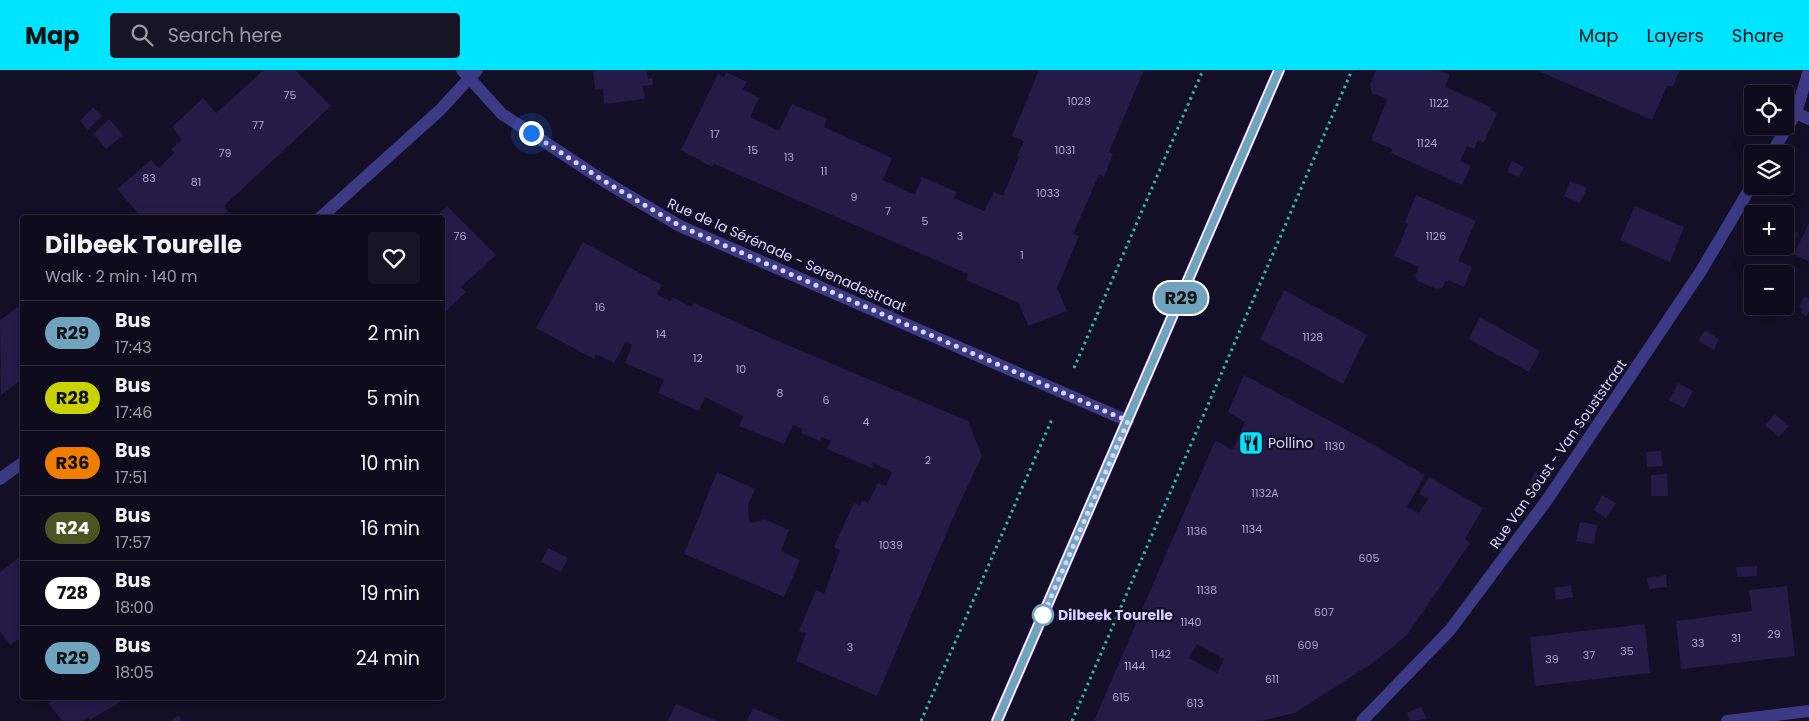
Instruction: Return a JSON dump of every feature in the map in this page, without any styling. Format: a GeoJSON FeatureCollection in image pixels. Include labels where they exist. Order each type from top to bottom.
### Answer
{"type":"FeatureCollection","features":[{"type":"Feature","properties":{"kind":"main road"},"geometry":{"type":"LineString","coordinates":[[997,721],[1279,70]]}},
{"type":"Feature","properties":{"kind":"street"},"geometry":{"type":"LineString","coordinates":[[1776,145],[1796,113],[1809,70]]}},
{"type":"Feature","properties":{"kind":"street","name":"Rue de la Sérénade - Serenadestraat"},"geometry":{"type":"LineString","coordinates":[[470,73],[502,114],[604,181],[680,226],[1128,421]]}},
{"type":"Feature","properties":{"kind":"street"},"geometry":{"type":"LineString","coordinates":[[323,215],[440,110],[470,73]]}},
{"type":"Feature","properties":{"kind":"street"},"geometry":{"type":"LineString","coordinates":[[1796,113],[1809,119]]}},
{"type":"Feature","properties":{"kind":"street","name":"Rue Van Soust - Van Souststraat"},"geometry":{"type":"LineString","coordinates":[[1362,721],[1450,630],[1547,500],[1701,271],[1746,195]]}},
{"type":"Feature","properties":{"kind":"street"},"geometry":{"type":"LineString","coordinates":[[0,480],[20,465]]}},
{"type":"Feature","properties":{"kind":"street"},"geometry":{"type":"LineString","coordinates":[[1727,721],[1809,711]]}},
{"type":"Feature","properties":{"kind":"path"},"geometry":{"type":"LineString","coordinates":[[1072,721],[1352,70]]}},
{"type":"Feature","properties":{"kind":"building"},"geometry":{"type":"Polygon","coordinates":[[[264,70],[295,70],[331,106],[224,206],[228,211],[223,215],[139,215],[117,189],[151,160],[159,168],[174,153],[171,149],[182,140],[172,127],[203,98],[216,113],[264,70]]]}},
{"type":"Feature","properties":{"kind":"building"},"geometry":{"type":"Polygon","coordinates":[[[593,70],[647,70],[648,79],[652,78],[653,85],[643,86],[645,99],[604,104],[603,89],[595,90],[593,70]]]}},
{"type":"Feature","properties":{"kind":"building"},"geometry":{"type":"Polygon","coordinates":[[[1039,70],[1144,70],[1109,152],[1113,154],[1104,177],[1099,175],[1073,234],[1079,236],[1057,288],[1067,311],[1028,326],[1019,303],[966,280],[968,274],[714,164],[712,167],[681,150],[718,74],[724,77],[726,72],[747,82],[743,89],[759,98],[750,117],[779,131],[792,104],[827,119],[824,127],[892,158],[883,180],[915,195],[922,177],[957,192],[954,198],[984,211],[994,192],[1003,196],[1019,157],[1017,156],[1024,141],[1012,136],[1039,70]]]}},
{"type":"Feature","properties":{"kind":"building"},"geometry":{"type":"Polygon","coordinates":[[[1376,70],[1438,70],[1450,75],[1445,87],[1491,107],[1490,110],[1497,113],[1484,143],[1478,140],[1474,149],[1467,146],[1460,161],[1471,166],[1462,185],[1391,153],[1392,149],[1371,140],[1387,99],[1372,93],[1370,85],[1376,70]]]}},
{"type":"Feature","properties":{"kind":"building"},"geometry":{"type":"Polygon","coordinates":[[[1536,70],[1680,70],[1673,86],[1667,86],[1652,120],[1536,70]]]}},
{"type":"Feature","properties":{"kind":"building"},"geometry":{"type":"Polygon","coordinates":[[[93,107],[102,116],[88,130],[80,121],[93,107]]]}},
{"type":"Feature","properties":{"kind":"building"},"geometry":{"type":"Polygon","coordinates":[[[109,119],[123,135],[106,149],[93,134],[109,119]]]}},
{"type":"Feature","properties":{"kind":"building"},"geometry":{"type":"Polygon","coordinates":[[[1512,161],[1524,167],[1519,177],[1507,172],[1512,161]]]}},
{"type":"Feature","properties":{"kind":"building"},"geometry":{"type":"Polygon","coordinates":[[[1570,181],[1587,188],[1580,203],[1564,196],[1570,181]]]}},
{"type":"Feature","properties":{"kind":"building"},"geometry":{"type":"Polygon","coordinates":[[[1416,195],[1476,221],[1458,261],[1472,267],[1464,287],[1448,280],[1448,282],[1445,281],[1443,287],[1437,289],[1417,281],[1415,275],[1419,267],[1394,256],[1408,224],[1405,222],[1416,195]]]}},
{"type":"Feature","properties":{"kind":"building"},"geometry":{"type":"Polygon","coordinates":[[[447,206],[496,255],[461,287],[466,292],[445,312],[445,215],[438,215],[447,206]]]}},
{"type":"Feature","properties":{"kind":"building"},"geometry":{"type":"Polygon","coordinates":[[[1635,206],[1684,227],[1670,262],[1620,240],[1635,206]]]}},
{"type":"Feature","properties":{"kind":"building"},"geometry":{"type":"Polygon","coordinates":[[[1809,223],[1809,262],[1794,254],[1809,223]]]}},
{"type":"Feature","properties":{"kind":"building"},"geometry":{"type":"Polygon","coordinates":[[[1794,231],[1798,233],[1794,241],[1794,231]]]}},
{"type":"Feature","properties":{"kind":"building"},"geometry":{"type":"Polygon","coordinates":[[[583,242],[662,285],[657,294],[670,301],[673,297],[691,307],[694,303],[778,341],[968,421],[982,456],[952,520],[877,696],[796,661],[806,633],[799,631],[816,590],[824,594],[840,550],[834,547],[854,503],[860,505],[862,500],[868,503],[878,483],[886,486],[892,472],[874,463],[872,468],[827,449],[831,441],[821,437],[820,441],[801,433],[803,429],[793,425],[784,444],[739,426],[743,416],[705,397],[699,411],[658,393],[664,380],[625,363],[632,345],[626,341],[614,363],[596,354],[594,359],[536,328],[583,242]]]}},
{"type":"Feature","properties":{"kind":"building"},"geometry":{"type":"Polygon","coordinates":[[[1284,290],[1367,335],[1343,384],[1260,339],[1284,290]]]}},
{"type":"Feature","properties":{"kind":"building"},"geometry":{"type":"Polygon","coordinates":[[[1804,296],[1809,299],[1809,312],[1806,316],[1801,313],[1803,309],[1799,307],[1804,296]]]}},
{"type":"Feature","properties":{"kind":"building"},"geometry":{"type":"Polygon","coordinates":[[[20,305],[20,381],[1,395],[0,320],[20,305]]]}},
{"type":"Feature","properties":{"kind":"building"},"geometry":{"type":"Polygon","coordinates":[[[1480,317],[1540,351],[1529,372],[1469,339],[1480,317]]]}},
{"type":"Feature","properties":{"kind":"building"},"geometry":{"type":"Polygon","coordinates":[[[1705,330],[1719,339],[1714,350],[1698,341],[1705,330]]]}},
{"type":"Feature","properties":{"kind":"building"},"geometry":{"type":"Polygon","coordinates":[[[1244,375],[1358,436],[1425,475],[1407,507],[1419,513],[1428,499],[1419,494],[1429,477],[1483,508],[1465,539],[1470,543],[1407,635],[1377,660],[1295,713],[1260,721],[1094,721],[1214,443],[1216,441],[1233,450],[1245,422],[1228,412],[1244,375]],[[1197,644],[1189,658],[1217,673],[1224,659],[1197,644]]]}},
{"type":"Feature","properties":{"kind":"building"},"geometry":{"type":"Polygon","coordinates":[[[1678,383],[1693,391],[1684,408],[1669,400],[1678,383]]]}},
{"type":"Feature","properties":{"kind":"building"},"geometry":{"type":"Polygon","coordinates":[[[1775,414],[1789,426],[1779,437],[1765,425],[1775,414]]]}},
{"type":"Feature","properties":{"kind":"building"},"geometry":{"type":"Polygon","coordinates":[[[1661,451],[1663,466],[1647,467],[1646,452],[1661,451]]]}},
{"type":"Feature","properties":{"kind":"building"},"geometry":{"type":"Polygon","coordinates":[[[717,472],[755,489],[748,505],[749,521],[753,523],[764,519],[789,530],[781,551],[800,560],[784,597],[684,554],[717,472]]]}},
{"type":"Feature","properties":{"kind":"building"},"geometry":{"type":"Polygon","coordinates":[[[1535,472],[1546,480],[1539,492],[1528,485],[1535,472]]]}},
{"type":"Feature","properties":{"kind":"building"},"geometry":{"type":"Polygon","coordinates":[[[1667,474],[1668,496],[1651,496],[1651,475],[1667,474]]]}},
{"type":"Feature","properties":{"kind":"building"},"geometry":{"type":"Polygon","coordinates":[[[1602,495],[1616,503],[1606,518],[1594,510],[1602,495]]]}},
{"type":"Feature","properties":{"kind":"building"},"geometry":{"type":"Polygon","coordinates":[[[1580,522],[1597,525],[1594,544],[1576,541],[1580,522]]]}},
{"type":"Feature","properties":{"kind":"building"},"geometry":{"type":"Polygon","coordinates":[[[548,548],[568,558],[561,572],[541,562],[548,548]]]}},
{"type":"Feature","properties":{"kind":"building"},"geometry":{"type":"Polygon","coordinates":[[[20,557],[20,638],[10,645],[0,631],[0,572],[20,557]]]}},
{"type":"Feature","properties":{"kind":"building"},"geometry":{"type":"Polygon","coordinates":[[[1757,566],[1757,576],[1737,577],[1736,567],[1757,566]]]}},
{"type":"Feature","properties":{"kind":"building"},"geometry":{"type":"Polygon","coordinates":[[[1666,575],[1667,587],[1649,589],[1647,578],[1666,575]]]}},
{"type":"Feature","properties":{"kind":"building"},"geometry":{"type":"Polygon","coordinates":[[[1571,585],[1573,597],[1556,600],[1554,588],[1571,585]]]}},
{"type":"Feature","properties":{"kind":"building"},"geometry":{"type":"Polygon","coordinates":[[[1787,586],[1795,656],[1681,669],[1676,621],[1752,611],[1749,590],[1787,586]]]}},
{"type":"Feature","properties":{"kind":"building"},"geometry":{"type":"Polygon","coordinates":[[[1645,624],[1650,673],[1535,686],[1530,637],[1645,624]]]}},
{"type":"Feature","properties":{"kind":"building"},"geometry":{"type":"Polygon","coordinates":[[[50,700],[124,700],[90,720],[88,717],[82,721],[62,721],[49,704],[51,702],[50,700]]]}},
{"type":"Feature","properties":{"kind":"building"},"geometry":{"type":"Polygon","coordinates":[[[676,704],[717,721],[668,721],[676,704]]]}},
{"type":"Feature","properties":{"kind":"building"},"geometry":{"type":"Polygon","coordinates":[[[1421,707],[1427,719],[1411,721],[1407,713],[1421,707]]]}},
{"type":"Feature","properties":{"kind":"building"},"geometry":{"type":"Polygon","coordinates":[[[753,708],[783,721],[747,721],[753,708]]]}},
{"type":"Feature","properties":{"kind":"building"},"geometry":{"type":"Polygon","coordinates":[[[178,715],[182,721],[171,721],[178,715]]]}},
{"type":"Feature","properties":{"kind":"bus line","name":"R29"},"geometry":{"type":"LineString","coordinates":[[997,721],[1279,70]]}},
{"type":"Feature","properties":{"kind":"place","name":"Pollino"},"geometry":{"type":"Point","coordinates":[1251,443]}},
{"type":"Feature","properties":{"kind":"place","name":"Dilbeek Tourelle"},"geometry":{"type":"Point","coordinates":[1043,615]}},
{"type":"Feature","properties":{"kind":"route"},"geometry":{"type":"LineString","coordinates":[[531,133],[604,181],[680,226],[1128,421],[1040,622],[1043,615]]}}]}
